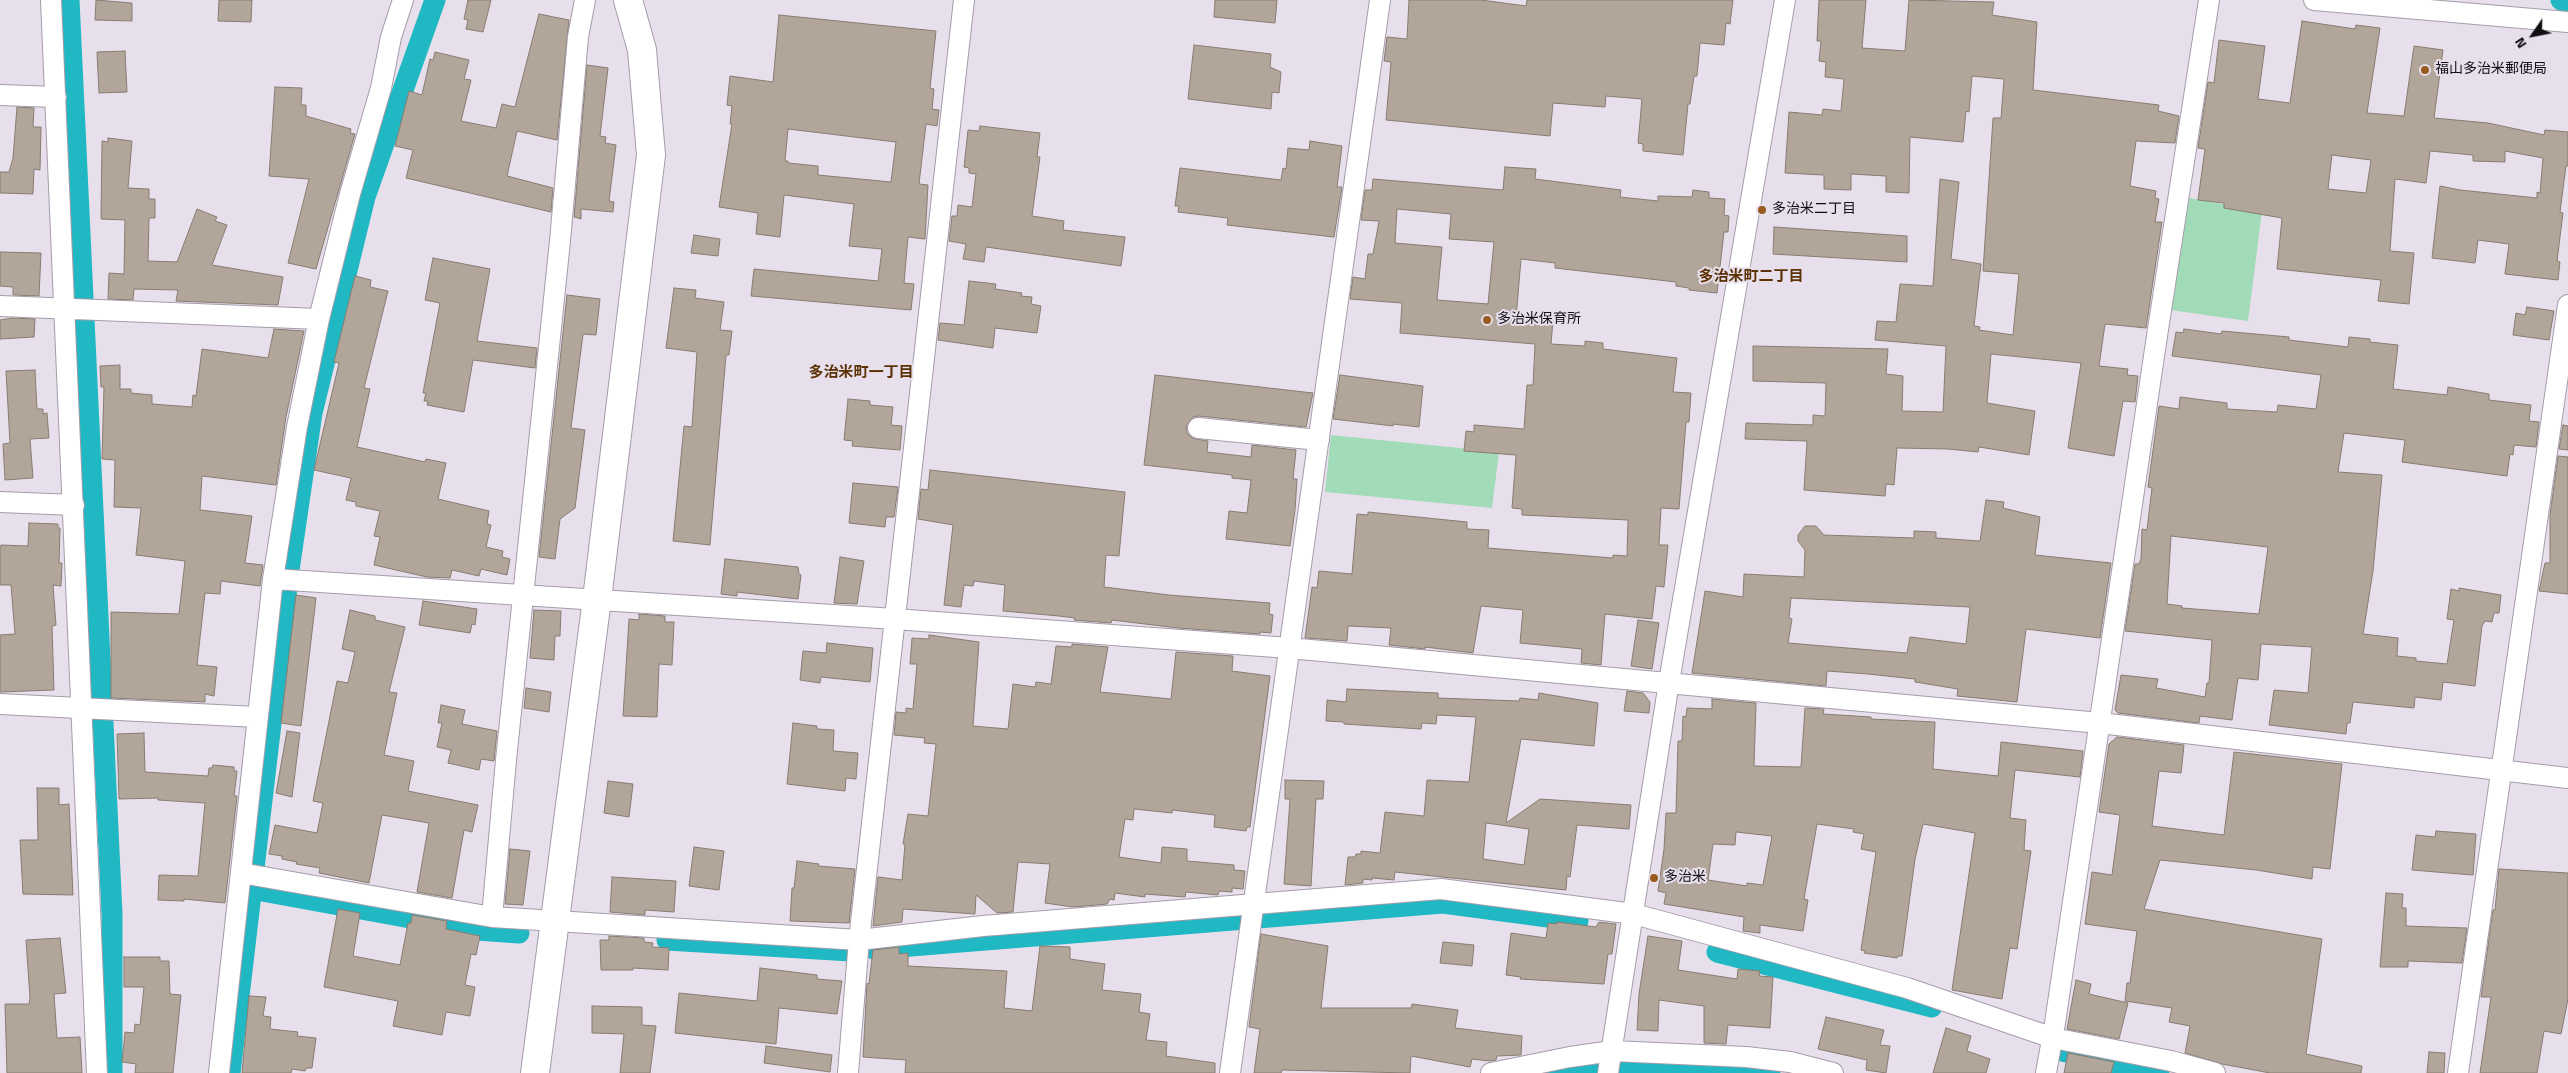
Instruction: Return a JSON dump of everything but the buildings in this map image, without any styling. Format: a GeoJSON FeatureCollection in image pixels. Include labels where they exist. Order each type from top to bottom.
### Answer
{"type":"FeatureCollection","features":[{"type":"Feature","properties":{"kind":"street"},"geometry":{"type":"LineString","coordinates":[[51,0],[69,309],[74,505],[86,708],[97,1073]]}},
{"type":"Feature","properties":{"kind":"street"},"geometry":{"type":"LineString","coordinates":[[219,1073],[250,875],[257,717],[282,579],[297,427],[318,319],[350,194],[381,88],[391,38],[403,0]]}},
{"type":"Feature","properties":{"kind":"street"},"geometry":{"type":"LineString","coordinates":[[492,917],[578,37],[585,0]]}},
{"type":"Feature","properties":{"kind":"street"},"geometry":{"type":"LineString","coordinates":[[535,1073],[597,599],[651,154],[642,50],[628,0]]}},
{"type":"Feature","properties":{"kind":"street"},"geometry":{"type":"LineString","coordinates":[[848,1073],[858,940],[964,0]]}},
{"type":"Feature","properties":{"kind":"street"},"geometry":{"type":"LineString","coordinates":[[1230,1073],[1380,0]]}},
{"type":"Feature","properties":{"kind":"street"},"geometry":{"type":"LineString","coordinates":[[1610,1063],[1669,682],[1785,0]]}},
{"type":"Feature","properties":{"kind":"street"},"geometry":{"type":"LineString","coordinates":[[2046,1073],[2053,1038],[2209,0]]}},
{"type":"Feature","properties":{"kind":"street"},"geometry":{"type":"LineString","coordinates":[[2314,0],[2568,22]]}},
{"type":"Feature","properties":{"kind":"street"},"geometry":{"type":"LineString","coordinates":[[0,95],[56,97]]}},
{"type":"Feature","properties":{"kind":"street"},"geometry":{"type":"LineString","coordinates":[[2458,1073],[2500,769],[2568,305]]}},
{"type":"Feature","properties":{"kind":"street"},"geometry":{"type":"LineString","coordinates":[[0,306],[318,319]]}},
{"type":"Feature","properties":{"kind":"street"},"geometry":{"type":"LineString","coordinates":[[1198,428],[1319,440]]}},
{"type":"Feature","properties":{"kind":"street"},"geometry":{"type":"LineString","coordinates":[[0,502],[74,505]]}},
{"type":"Feature","properties":{"kind":"street"},"geometry":{"type":"LineString","coordinates":[[282,579],[895,619],[1289,648],[1669,682],[2100,724],[2568,778]]}},
{"type":"Feature","properties":{"kind":"street"},"geometry":{"type":"LineString","coordinates":[[0,704],[257,717]]}},
{"type":"Feature","properties":{"kind":"street"},"geometry":{"type":"LineString","coordinates":[[250,875],[492,917],[858,940],[983,926],[1441,889],[1634,914],[1907,988],[2053,1038],[2171,1062],[2214,1073]]}},
{"type":"Feature","properties":{"kind":"street"},"geometry":{"type":"LineString","coordinates":[[1491,1073],[1570,1056],[1610,1063],[1746,1057],[1789,1068],[1833,1073]]}},
{"type":"Feature","properties":{"kind":"green space"},"geometry":{"type":"Polygon","coordinates":[[[2173,195],[2262,211],[2248,321],[2156,308],[2173,195]]]}},
{"type":"Feature","properties":{"kind":"green space"},"geometry":{"type":"Polygon","coordinates":[[[1331,435],[1499,452],[1492,508],[1325,492],[1331,435]]]}},
{"type":"Feature","properties":{"kind":"waterway"},"geometry":{"type":"LineString","coordinates":[[69,0],[112,914],[112,1073]]}},
{"type":"Feature","properties":{"kind":"waterway"},"geometry":{"type":"LineString","coordinates":[[230,1073],[289,570],[312,413],[365,197],[435,0]]}},
{"type":"Feature","properties":{"kind":"waterway"},"geometry":{"type":"LineString","coordinates":[[2561,0],[2568,1]]}},
{"type":"Feature","properties":{"kind":"waterway"},"geometry":{"type":"LineString","coordinates":[[251,889],[476,930],[519,933]]}},
{"type":"Feature","properties":{"kind":"waterway"},"geometry":{"type":"LineString","coordinates":[[874,949],[1443,903],[1578,921]]}},
{"type":"Feature","properties":{"kind":"waterway"},"geometry":{"type":"LineString","coordinates":[[667,940],[851,951]]}},
{"type":"Feature","properties":{"kind":"waterway"},"geometry":{"type":"LineString","coordinates":[[1717,952],[1932,1007]]}},
{"type":"Feature","properties":{"kind":"waterway"},"geometry":{"type":"LineString","coordinates":[[2062,1051],[2159,1073]]}},
{"type":"Feature","properties":{"kind":"waterway"},"geometry":{"type":"LineString","coordinates":[[1547,1073],[1593,1064],[1749,1070],[1770,1073]]}},
{"type":"Feature","properties":{"kind":"place","name":"福山多治米郵便局"},"geometry":{"type":"Point","coordinates":[2425,70]}},
{"type":"Feature","properties":{"kind":"place","name":"多治米二丁目"},"geometry":{"type":"Point","coordinates":[1762,210]}},
{"type":"Feature","properties":{"kind":"place","name":"多治米保育所"},"geometry":{"type":"Point","coordinates":[1487,320]}},
{"type":"Feature","properties":{"kind":"place","name":"多治米"},"geometry":{"type":"Point","coordinates":[1654,878]}},
{"type":"Feature","properties":{"kind":"district","name":"多治米町二丁目"},"geometry":{"type":"Point","coordinates":[1751,277]}},
{"type":"Feature","properties":{"kind":"district","name":"多治米町一丁目"},"geometry":{"type":"Point","coordinates":[861,373]}}]}
